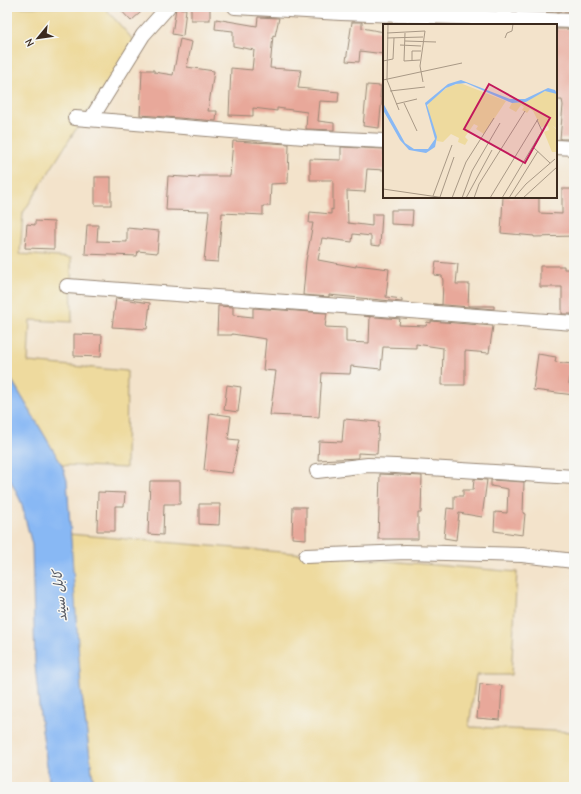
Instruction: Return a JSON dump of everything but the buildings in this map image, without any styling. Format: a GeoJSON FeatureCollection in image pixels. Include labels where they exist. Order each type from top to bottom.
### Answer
{"type":"FeatureCollection","features":[{"type":"Feature","properties":{"kind":"street"},"geometry":{"type":"LineString","coordinates":[[91,119],[143,35],[168,7]]}},
{"type":"Feature","properties":{"kind":"street"},"geometry":{"type":"LineString","coordinates":[[235,7],[384,11],[574,21]]}},
{"type":"Feature","properties":{"kind":"street"},"geometry":{"type":"LineString","coordinates":[[75,118],[304,137],[383,141]]}},
{"type":"Feature","properties":{"kind":"street"},"geometry":{"type":"LineString","coordinates":[[557,147],[574,148]]}},
{"type":"Feature","properties":{"kind":"street"},"geometry":{"type":"LineString","coordinates":[[67,286],[574,323]]}},
{"type":"Feature","properties":{"kind":"street"},"geometry":{"type":"LineString","coordinates":[[317,471],[368,465],[574,477]]}},
{"type":"Feature","properties":{"kind":"street"},"geometry":{"type":"LineString","coordinates":[[306,556],[406,552],[522,554],[574,561]]}},
{"type":"Feature","properties":{"kind":"sand"},"geometry":{"type":"Polygon","coordinates":[[[7,7],[104,7],[136,43],[78,126],[23,213],[20,254],[71,258],[72,322],[30,320],[28,362],[127,371],[126,468],[62,465],[7,372],[7,7]]]}},
{"type":"Feature","properties":{"kind":"sand"},"geometry":{"type":"Polygon","coordinates":[[[69,534],[517,572],[511,675],[476,675],[469,727],[574,732],[574,787],[94,787],[81,688],[69,534]]]}},
{"type":"Feature","properties":{"kind":"water","name":"کابل سيند"},"geometry":{"type":"Polygon","coordinates":[[[7,372],[62,465],[67,480],[81,688],[94,787],[50,787],[40,716],[35,665],[32,545],[21,502],[7,473],[7,372]]]}}]}
